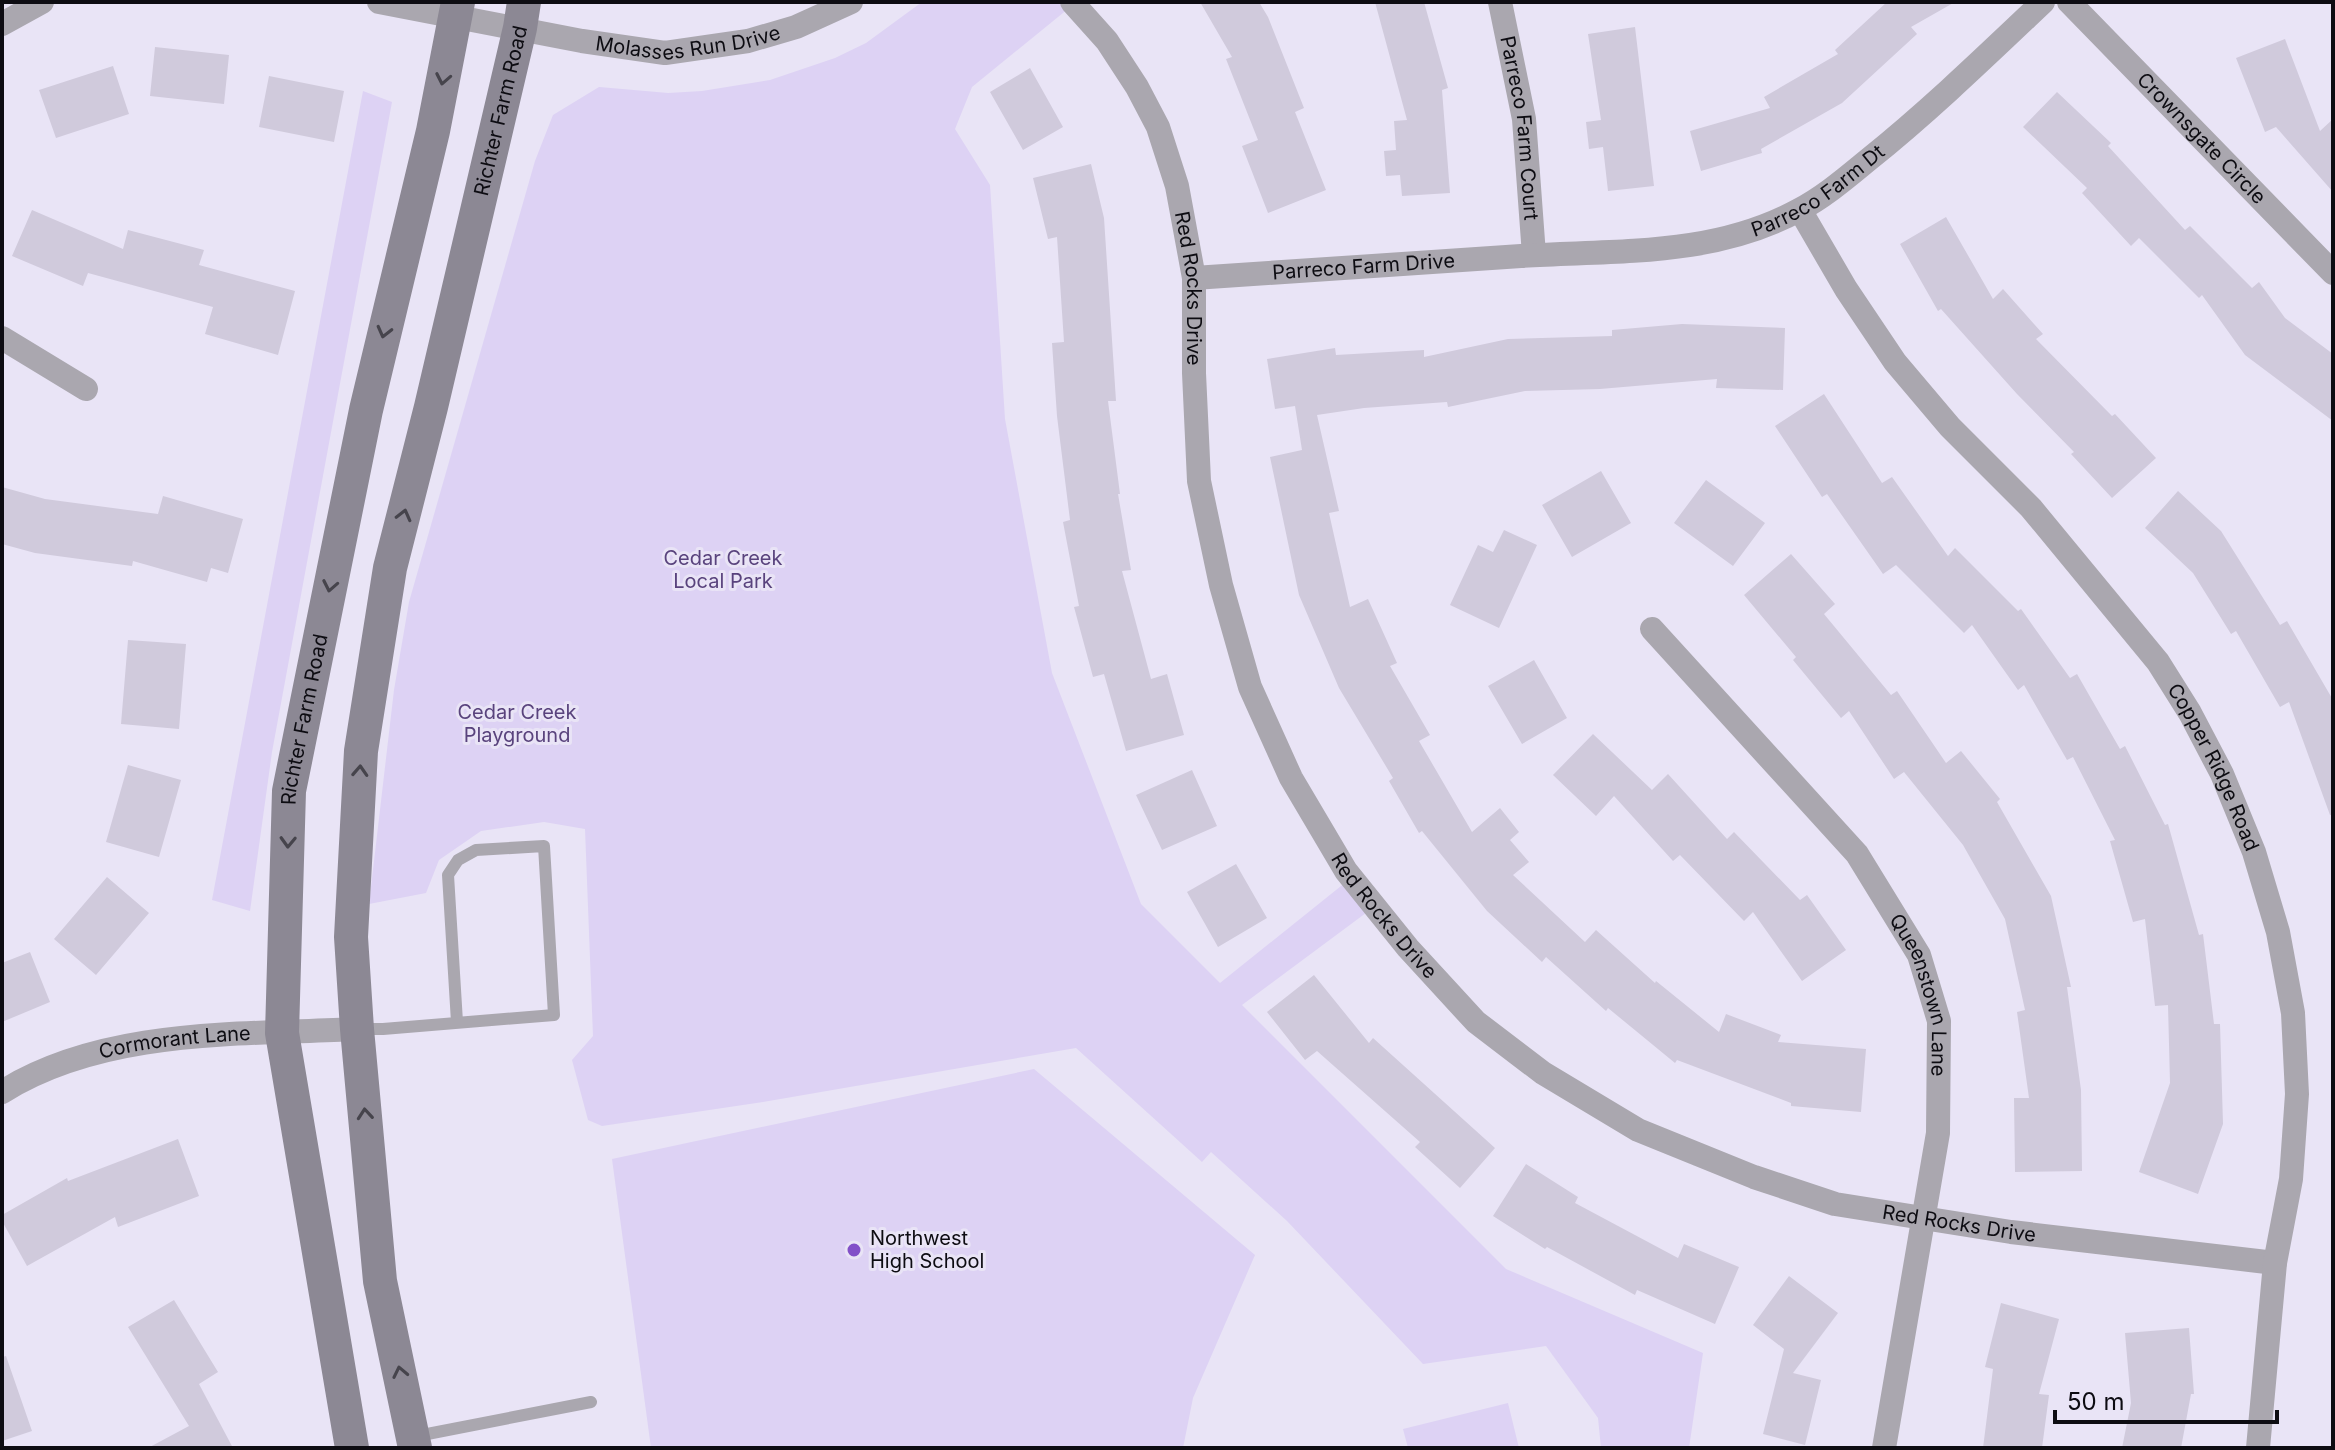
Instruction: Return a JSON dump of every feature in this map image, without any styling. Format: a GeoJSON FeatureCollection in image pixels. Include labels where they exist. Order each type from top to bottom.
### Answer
{"type":"FeatureCollection","features":[{"type":"Feature","properties":{"kind":"main road","name":"Richter Farm Road"},"geometry":{"type":"LineString","coordinates":[[352,1448],[282,1033],[289,791],[366,410],[433,131],[457,9]]}},
{"type":"Feature","properties":{"kind":"main road","name":"Richter Farm Road"},"geometry":{"type":"LineString","coordinates":[[414,1442],[380,1281],[357,1029],[351,937],[361,751],[390,568],[431,407],[522,15]]}},
{"type":"Feature","properties":{"kind":"street"},"geometry":{"type":"LineString","coordinates":[[2,24],[42,2]]}},
{"type":"Feature","properties":{"kind":"street","name":"Molasses Run Drive"},"geometry":{"type":"LineString","coordinates":[[379,2],[522,15],[582,41],[665,53],[748,41],[796,27],[851,2]]}},
{"type":"Feature","properties":{"kind":"street","name":"Red Rocks Drive"},"geometry":{"type":"LineString","coordinates":[[1072,2],[1107,41],[1137,87],[1158,127],[1177,186],[1194,278],[1199,481],[1221,585],[1250,687],[1291,778],[1351,878],[1408,948],[1476,1022],[1557,1081],[1638,1130],[1754,1177],[1835,1204],[1923,1220],[2275,1263]]}},
{"type":"Feature","properties":{"kind":"street","name":"Parreco Farm Court"},"geometry":{"type":"LineString","coordinates":[[1500,2],[1524,119],[1534,255]]}},
{"type":"Feature","properties":{"kind":"street","name":"Parreco Farm Dt"},"geometry":{"type":"LineString","coordinates":[[1534,255],[1609,253],[1710,243],[1757,230],[1800,210],[1837,186],[1898,137],[2043,2]]}},
{"type":"Feature","properties":{"kind":"street","name":"Crownsgate Circle"},"geometry":{"type":"LineString","coordinates":[[2069,2],[2333,273]]}},
{"type":"Feature","properties":{"kind":"street","name":"Copper Ridge Road"},"geometry":{"type":"LineString","coordinates":[[1800,210],[1846,289],[1895,362],[1950,427],[2031,508],[2158,662],[2190,713],[2222,774],[2254,852],[2278,932],[2293,1013],[2297,1094],[2291,1179],[2275,1263],[2258,1448]]}},
{"type":"Feature","properties":{"kind":"street","name":"Parreco Farm Drive"},"geometry":{"type":"LineString","coordinates":[[1194,278],[1534,255]]}},
{"type":"Feature","properties":{"kind":"street"},"geometry":{"type":"LineString","coordinates":[[2,338],[86,389]]}},
{"type":"Feature","properties":{"kind":"street","name":"Queenstown Lane"},"geometry":{"type":"LineString","coordinates":[[1652,629],[1857,854],[1919,955],[1939,1021],[1938,1133],[1884,1448]]}},
{"type":"Feature","properties":{"kind":"street","name":"Cormorant Lane"},"geometry":{"type":"LineString","coordinates":[[2,1092],[19,1081],[91,1053],[192,1036],[357,1029]]}},
{"type":"Feature","properties":{"kind":"lane"},"geometry":{"type":"LineString","coordinates":[[357,1029],[457,1022],[554,1015],[544,846],[476,850],[458,860],[448,875],[457,1022]]}},
{"type":"Feature","properties":{"kind":"lane"},"geometry":{"type":"LineString","coordinates":[[414,1442],[591,1402]]}},
{"type":"Feature","properties":{"kind":"green space","name":"Cedar Creek Local Park"},"geometry":{"type":"Polygon","coordinates":[[[922,2],[1074,4],[972,87],[955,129],[990,185],[1005,419],[1052,673],[1141,904],[1220,983],[1351,878],[1374,907],[1242,1005],[1506,1269],[1703,1353],[1689,1448],[1601,1448],[1598,1418],[1546,1346],[1423,1364],[1287,1221],[1211,1152],[1202,1162],[1076,1048],[763,1102],[602,1126],[588,1120],[572,1060],[593,1036],[585,829],[544,822],[481,831],[439,860],[426,893],[369,904],[394,690],[409,602],[535,161],[553,115],[599,87],[668,93],[770,80],[835,58],[866,43],[922,2]]]}},
{"type":"Feature","properties":{"kind":"green space"},"geometry":{"type":"Polygon","coordinates":[[[363,91],[392,102],[272,752],[250,911],[212,900],[363,91]]]}},
{"type":"Feature","properties":{"kind":"green space"},"geometry":{"type":"Polygon","coordinates":[[[1034,1069],[1255,1255],[1193,1398],[1183,1448],[651,1448],[612,1159],[1034,1069]]]}},
{"type":"Feature","properties":{"kind":"green space"},"geometry":{"type":"Polygon","coordinates":[[[1508,1403],[1519,1448],[1408,1448],[1403,1429],[1508,1403]]]}},
{"type":"Feature","properties":{"kind":"building"},"geometry":{"type":"Polygon","coordinates":[[[1200,2],[1259,2],[1268,17],[1304,108],[1295,112],[1326,190],[1268,213],[1242,146],[1258,140],[1226,59],[1232,57],[1200,2]]]}},
{"type":"Feature","properties":{"kind":"building"},"geometry":{"type":"Polygon","coordinates":[[[1375,2],[1424,2],[1448,88],[1442,90],[1450,193],[1402,196],[1400,175],[1386,176],[1384,151],[1396,150],[1394,121],[1407,120],[1375,2]]]}},
{"type":"Feature","properties":{"kind":"building"},"geometry":{"type":"Polygon","coordinates":[[[1887,2],[1955,2],[1911,27],[1917,34],[1842,103],[1761,149],[1762,153],[1701,171],[1690,131],[1770,108],[1764,97],[1838,54],[1835,50],[1887,2]]]}},
{"type":"Feature","properties":{"kind":"building"},"geometry":{"type":"Polygon","coordinates":[[[1635,27],[1654,186],[1608,191],[1603,147],[1589,149],[1586,122],[1601,120],[1588,34],[1635,27]]]}},
{"type":"Feature","properties":{"kind":"building"},"geometry":{"type":"Polygon","coordinates":[[[2285,39],[2320,131],[2333,119],[2333,192],[2276,127],[2265,132],[2236,58],[2285,39]]]}},
{"type":"Feature","properties":{"kind":"building"},"geometry":{"type":"Polygon","coordinates":[[[155,47],[229,55],[224,104],[150,96],[155,47]]]}},
{"type":"Feature","properties":{"kind":"building"},"geometry":{"type":"Polygon","coordinates":[[[113,66],[129,114],[56,138],[39,90],[113,66]]]}},
{"type":"Feature","properties":{"kind":"building"},"geometry":{"type":"Polygon","coordinates":[[[1030,68],[1063,127],[1023,150],[990,92],[1030,68]]]}},
{"type":"Feature","properties":{"kind":"building"},"geometry":{"type":"Polygon","coordinates":[[[269,76],[344,91],[334,142],[259,127],[269,76]]]}},
{"type":"Feature","properties":{"kind":"building"},"geometry":{"type":"Polygon","coordinates":[[[2057,92],[2111,143],[2108,146],[2185,230],[2190,226],[2252,288],[2259,282],[2285,318],[2333,354],[2333,421],[2245,355],[2202,295],[2199,298],[2139,238],[2131,246],[2082,193],[2087,188],[2023,127],[2057,92]]]}},
{"type":"Feature","properties":{"kind":"building"},"geometry":{"type":"Polygon","coordinates":[[[1091,164],[1104,218],[1116,401],[1108,401],[1118,494],[1131,570],[1122,571],[1151,679],[1167,674],[1184,735],[1126,751],[1104,674],[1093,677],[1074,607],[1079,606],[1063,522],[1070,520],[1057,416],[1052,343],[1064,342],[1057,237],[1048,239],[1033,178],[1091,164]]]}},
{"type":"Feature","properties":{"kind":"building"},"geometry":{"type":"Polygon","coordinates":[[[32,210],[123,249],[128,230],[204,250],[199,265],[295,291],[278,355],[205,334],[213,307],[88,273],[83,286],[12,256],[32,210]]]}},
{"type":"Feature","properties":{"kind":"building"},"geometry":{"type":"Polygon","coordinates":[[[1946,217],[1993,299],[2003,289],[2043,334],[2036,339],[2156,458],[2112,498],[2071,454],[2074,452],[1941,309],[1938,311],[1900,244],[1946,217]]]}},
{"type":"Feature","properties":{"kind":"building"},"geometry":{"type":"Polygon","coordinates":[[[1682,324],[1785,328],[1783,390],[1716,388],[1717,379],[1600,389],[1525,391],[1448,407],[1447,402],[1317,415],[1339,511],[1329,513],[1350,607],[1368,599],[1397,663],[1390,666],[1430,735],[1419,741],[1472,832],[1500,808],[1519,832],[1510,840],[1529,862],[1513,875],[1585,942],[1596,930],[1655,983],[1719,1032],[1726,1014],[1781,1035],[1778,1042],[1866,1049],[1861,1112],[1791,1106],[1791,1103],[1677,1060],[1675,1063],[1608,1008],[1606,1011],[1546,957],[1542,962],[1487,911],[1422,831],[1419,833],[1389,781],[1393,778],[1339,688],[1299,595],[1270,457],[1302,450],[1295,406],[1275,409],[1267,359],[1335,348],[1336,355],[1424,350],[1424,357],[1508,339],[1612,336],[1612,330],[1682,324]]]}},
{"type":"Feature","properties":{"kind":"building"},"geometry":{"type":"Polygon","coordinates":[[[1824,394],[1882,483],[1892,477],[1948,556],[1955,548],[2018,611],[2021,609],[2070,678],[2077,674],[2120,749],[2125,746],[2165,825],[2168,824],[2199,935],[2203,934],[2214,1024],[2220,1024],[2223,1124],[2198,1194],[2139,1172],[2170,1083],[2168,1005],[2155,1006],[2145,919],[2133,922],[2110,841],[2115,840],[2073,757],[2067,760],[2024,685],[2018,690],[1972,625],[1964,633],[1896,565],[1883,574],[1827,494],[1822,497],[1775,426],[1824,394]]]}},
{"type":"Feature","properties":{"kind":"building"},"geometry":{"type":"Polygon","coordinates":[[[1601,471],[1631,523],[1572,557],[1542,505],[1601,471]]]}},
{"type":"Feature","properties":{"kind":"building"},"geometry":{"type":"Polygon","coordinates":[[[1706,480],[1765,523],[1733,566],[1674,523],[1706,480]]]}},
{"type":"Feature","properties":{"kind":"building"},"geometry":{"type":"Polygon","coordinates":[[[2,487],[45,499],[158,514],[163,496],[243,519],[228,573],[211,568],[207,582],[133,561],[132,566],[35,553],[2,544],[2,487]]]}},
{"type":"Feature","properties":{"kind":"building"},"geometry":{"type":"Polygon","coordinates":[[[2178,491],[2221,531],[2280,625],[2287,621],[2333,700],[2333,815],[2330,815],[2289,702],[2280,707],[2236,631],[2231,634],[2193,573],[2145,528],[2178,491]]]}},
{"type":"Feature","properties":{"kind":"building"},"geometry":{"type":"Polygon","coordinates":[[[1504,530],[1537,545],[1499,628],[1450,605],[1478,545],[1493,552],[1504,530]]]}},
{"type":"Feature","properties":{"kind":"building"},"geometry":{"type":"Polygon","coordinates":[[[1791,554],[1835,604],[1824,614],[1891,695],[1897,691],[1946,763],[1961,751],[2000,799],[1997,802],[2051,896],[2071,987],[2067,987],[2081,1090],[2082,1171],[2015,1172],[2014,1098],[2029,1098],[2017,1012],[2025,1010],[2005,919],[1963,845],[1904,772],[1894,779],[1849,711],[1841,718],[1793,660],[1796,657],[1744,595],[1791,554]]]}},
{"type":"Feature","properties":{"kind":"building"},"geometry":{"type":"Polygon","coordinates":[[[128,640],[186,644],[179,729],[121,724],[128,640]]]}},
{"type":"Feature","properties":{"kind":"building"},"geometry":{"type":"Polygon","coordinates":[[[1534,660],[1567,718],[1522,744],[1488,686],[1534,660]]]}},
{"type":"Feature","properties":{"kind":"building"},"geometry":{"type":"Polygon","coordinates":[[[1593,734],[1652,790],[1668,774],[1727,839],[1734,832],[1800,900],[1807,895],[1846,950],[1802,981],[1753,912],[1744,921],[1680,855],[1673,861],[1614,796],[1596,816],[1553,775],[1593,734]]]}},
{"type":"Feature","properties":{"kind":"building"},"geometry":{"type":"Polygon","coordinates":[[[128,765],[181,780],[159,857],[106,842],[128,765]]]}},
{"type":"Feature","properties":{"kind":"building"},"geometry":{"type":"Polygon","coordinates":[[[1192,770],[1217,826],[1162,850],[1136,795],[1192,770]]]}},
{"type":"Feature","properties":{"kind":"building"},"geometry":{"type":"Polygon","coordinates":[[[1236,864],[1267,918],[1218,947],[1187,892],[1236,864]]]}},
{"type":"Feature","properties":{"kind":"building"},"geometry":{"type":"Polygon","coordinates":[[[107,877],[149,913],[96,975],[54,939],[107,877]]]}},
{"type":"Feature","properties":{"kind":"building"},"geometry":{"type":"Polygon","coordinates":[[[30,952],[50,1002],[2,1022],[2,963],[30,952]]]}},
{"type":"Feature","properties":{"kind":"building"},"geometry":{"type":"Polygon","coordinates":[[[1314,975],[1369,1043],[1373,1038],[1495,1148],[1460,1188],[1415,1147],[1420,1142],[1317,1051],[1305,1060],[1267,1012],[1314,975]]]}},
{"type":"Feature","properties":{"kind":"building"},"geometry":{"type":"Polygon","coordinates":[[[178,1139],[199,1196],[118,1227],[115,1217],[27,1266],[2,1221],[2,1215],[67,1178],[68,1181],[178,1139]]]}},
{"type":"Feature","properties":{"kind":"building"},"geometry":{"type":"Polygon","coordinates":[[[1526,1164],[1578,1197],[1575,1203],[1678,1258],[1684,1244],[1739,1267],[1715,1324],[1637,1290],[1635,1295],[1547,1247],[1545,1249],[1493,1216],[1526,1164]]]}},
{"type":"Feature","properties":{"kind":"building"},"geometry":{"type":"Polygon","coordinates":[[[1789,1276],[1838,1313],[1793,1373],[1821,1380],[1805,1445],[1763,1434],[1784,1349],[1753,1325],[1789,1276]]]}},
{"type":"Feature","properties":{"kind":"building"},"geometry":{"type":"Polygon","coordinates":[[[174,1300],[218,1372],[199,1384],[233,1448],[148,1448],[189,1426],[128,1327],[174,1300]]]}},
{"type":"Feature","properties":{"kind":"building"},"geometry":{"type":"Polygon","coordinates":[[[2001,1303],[2059,1319],[2039,1394],[2049,1395],[2042,1448],[1983,1448],[1993,1369],[1985,1367],[2001,1303]]]}},
{"type":"Feature","properties":{"kind":"building"},"geometry":{"type":"Polygon","coordinates":[[[2189,1328],[2194,1394],[2191,1394],[2181,1448],[2122,1448],[2131,1403],[2125,1333],[2189,1328]]]}},
{"type":"Feature","properties":{"kind":"building"},"geometry":{"type":"Polygon","coordinates":[[[6,1356],[32,1431],[2,1441],[2,1357],[6,1356]]]}},
{"type":"Feature","properties":{"kind":"place","name":"Northwest High School"},"geometry":{"type":"Point","coordinates":[854,1250]}},
{"type":"Feature","properties":{"kind":"park label","name":"Cedar Creek Playground"},"geometry":{"type":"Point","coordinates":[517,724]}}]}
